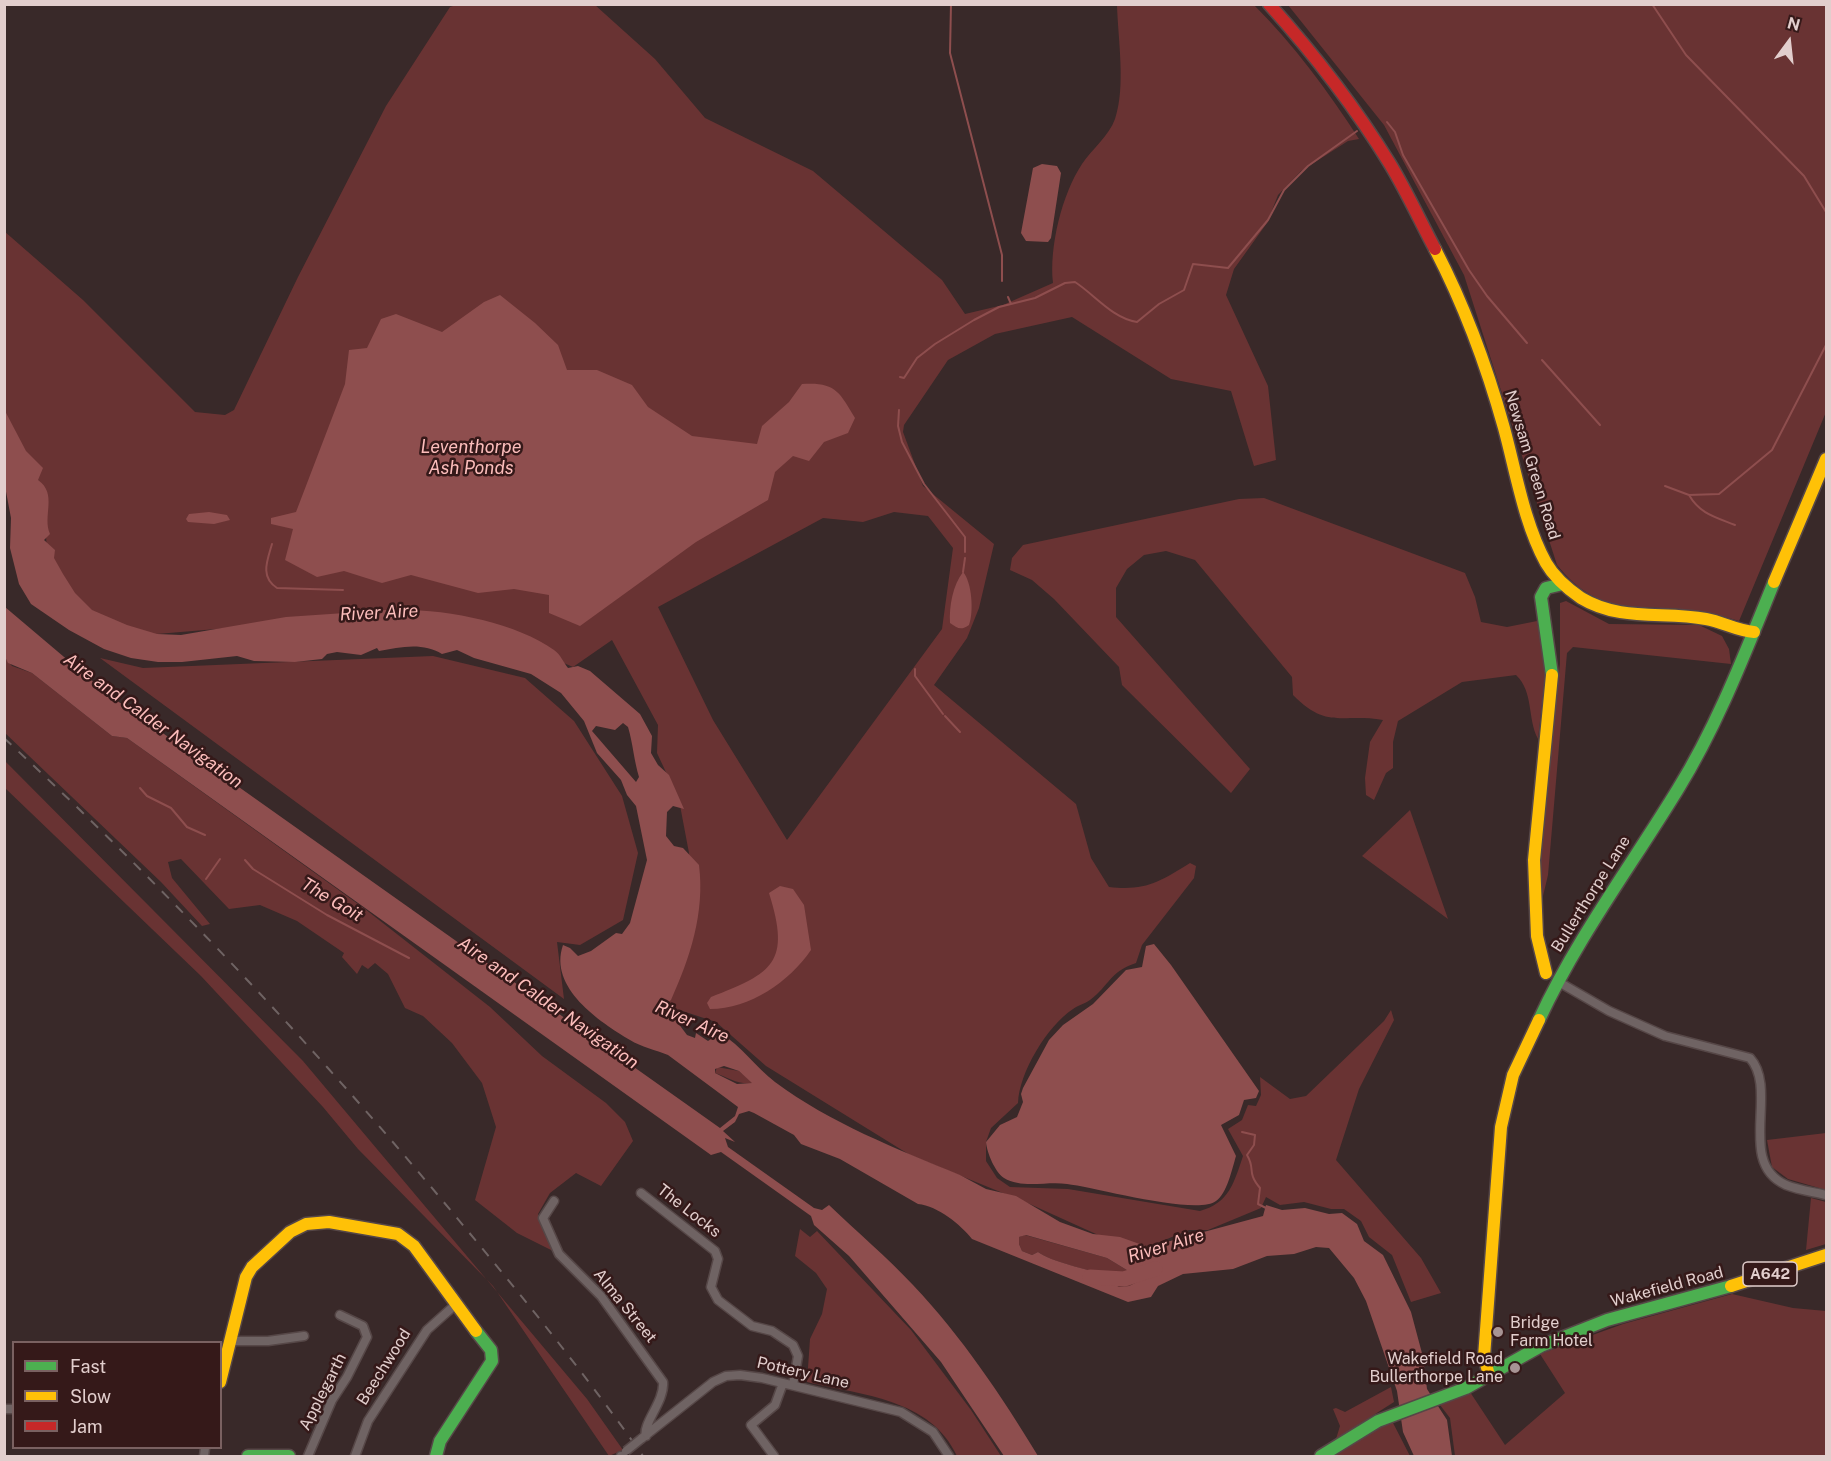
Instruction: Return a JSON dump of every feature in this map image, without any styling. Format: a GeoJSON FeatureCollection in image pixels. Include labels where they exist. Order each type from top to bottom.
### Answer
{"type":"FeatureCollection","features":[{"type":"Feature","properties":{"kind":"street","name":"Newsam Green Road"},"geometry":{"type":"LineString","coordinates":[[1269,4],[1307,46],[1368,131],[1391,166],[1437,253],[1474,337],[1500,412],[1536,542],[1547,565],[1563,584],[1582,598],[1603,608],[1626,615],[1706,619],[1741,631],[1754,632]]}},
{"type":"Feature","properties":{"kind":"street","name":"Bullerthorpe Lane"},"geometry":{"type":"LineString","coordinates":[[1489,1375],[1484,1357],[1502,1119],[1513,1075],[1557,981],[1597,913],[1698,756],[1754,632],[1827,459]]}},
{"type":"Feature","properties":{"kind":"street"},"geometry":{"type":"LineString","coordinates":[[1546,974],[1533,920],[1533,874],[1552,668],[1541,597],[1546,588],[1563,584]]}},
{"type":"Feature","properties":{"kind":"street"},"geometry":{"type":"LineString","coordinates":[[1557,981],[1609,1011],[1665,1036],[1750,1058],[1759,1067],[1761,1095],[1759,1137],[1769,1173],[1785,1185],[1827,1195]]}},
{"type":"Feature","properties":{"kind":"street","name":"The Locks"},"geometry":{"type":"LineString","coordinates":[[641,1193],[691,1234],[716,1251],[718,1259],[711,1287],[718,1300],[752,1326],[772,1331],[793,1345],[798,1356],[793,1385]]}},
{"type":"Feature","properties":{"kind":"street","name":"Alma Street"},"geometry":{"type":"LineString","coordinates":[[554,1201],[543,1218],[559,1254],[601,1296],[663,1382],[662,1398],[646,1426],[644,1437]]}},
{"type":"Feature","properties":{"kind":"street"},"geometry":{"type":"LineString","coordinates":[[222,1373],[246,1277],[252,1267],[290,1232],[306,1224],[328,1222],[398,1234],[414,1246],[433,1270],[455,1305],[491,1350],[492,1361],[440,1441],[436,1456]]}},
{"type":"Feature","properties":{"kind":"street","name":"Wakefield Road"},"geometry":{"type":"LineString","coordinates":[[1489,1375],[1541,1346],[1607,1320],[1714,1292],[1827,1255]]}},
{"type":"Feature","properties":{"kind":"street","name":"Beechwood"},"geometry":{"type":"LineString","coordinates":[[355,1456],[368,1421],[427,1330],[455,1305]]}},
{"type":"Feature","properties":{"kind":"street","name":"Applegarth"},"geometry":{"type":"LineString","coordinates":[[308,1456],[332,1400],[366,1341],[367,1333],[363,1326],[340,1315]]}},
{"type":"Feature","properties":{"kind":"street"},"geometry":{"type":"LineString","coordinates":[[230,1341],[268,1341],[304,1336]]}},
{"type":"Feature","properties":{"kind":"street","name":"Pottery Lane"},"geometry":{"type":"LineString","coordinates":[[622,1455],[713,1382],[726,1376],[740,1375],[793,1385],[901,1412],[933,1432],[949,1456]]}},
{"type":"Feature","properties":{"kind":"street","name":"A642"},"geometry":{"type":"LineString","coordinates":[[1321,1456],[1378,1421],[1439,1399],[1489,1375]]}},
{"type":"Feature","properties":{"kind":"street"},"geometry":{"type":"LineString","coordinates":[[774,1456],[751,1425],[775,1405],[783,1383]]}},
{"type":"Feature","properties":{"kind":"street"},"geometry":{"type":"LineString","coordinates":[[248,1456],[289,1456]]}},
{"type":"Feature","properties":{"kind":"shaded area"},"geometry":{"type":"Polygon","coordinates":[[[459,4],[595,5],[655,59],[705,118],[813,171],[942,280],[965,314],[1003,305],[1053,283],[1055,237],[1068,190],[1082,164],[1105,137],[1115,119],[1118,106],[1121,63],[1117,5],[1254,5],[1310,69],[1359,139],[1348,141],[1301,171],[1278,195],[1267,223],[1234,269],[1226,295],[1268,386],[1276,460],[1254,466],[1231,391],[1171,379],[1072,317],[995,334],[948,360],[904,425],[903,432],[923,486],[994,544],[979,608],[967,638],[934,685],[1076,804],[1091,858],[1109,887],[1133,888],[1152,884],[1190,863],[1196,866],[1194,878],[1142,945],[1136,963],[1120,970],[1090,1000],[1063,1017],[1044,1038],[1023,1078],[1018,1103],[991,1128],[986,1142],[986,1161],[997,1178],[1010,1187],[1068,1189],[1200,1211],[1218,1203],[1229,1191],[1237,1175],[1243,1156],[1228,1129],[1242,1120],[1248,1105],[1256,1106],[1261,1095],[1260,1077],[1290,1099],[1306,1096],[1384,1021],[1391,1010],[1394,1020],[1359,1089],[1336,1160],[1421,1258],[1441,1293],[1411,1302],[1392,1255],[1369,1237],[1361,1221],[1344,1209],[1331,1209],[1304,1202],[1280,1205],[1266,1197],[1261,1208],[1208,1230],[1189,1230],[1150,1246],[1118,1244],[1032,1205],[910,1155],[766,1066],[716,1022],[661,1004],[690,896],[689,853],[679,800],[657,753],[658,725],[612,640],[573,667],[466,621],[324,620],[145,635],[100,617],[71,595],[47,553],[44,499],[5,432],[4,231],[83,300],[195,412],[225,415],[234,410],[298,277],[386,106],[450,7],[459,4]],[[894,512],[863,522],[823,518],[658,607],[713,720],[787,840],[942,629],[953,548],[928,516],[894,512]]]}},
{"type":"Feature","properties":{"kind":"shaded area"},"geometry":{"type":"Polygon","coordinates":[[[1288,5],[1826,5],[1826,412],[1739,621],[1704,612],[1624,606],[1607,602],[1591,595],[1574,583],[1557,565],[1464,275],[1384,125],[1288,5]]]}},
{"type":"Feature","properties":{"kind":"shaded area"},"geometry":{"type":"Polygon","coordinates":[[[1264,498],[1465,573],[1475,597],[1481,622],[1507,627],[1537,621],[1546,668],[1538,739],[1532,723],[1528,697],[1522,682],[1516,675],[1462,682],[1398,721],[1393,742],[1393,768],[1386,773],[1374,800],[1366,795],[1365,778],[1370,742],[1383,720],[1335,718],[1316,713],[1305,706],[1293,695],[1292,677],[1195,560],[1166,551],[1144,555],[1127,569],[1116,588],[1116,617],[1250,769],[1231,793],[1122,685],[1119,667],[1054,599],[1032,580],[1010,570],[1012,558],[1023,545],[1239,499],[1264,498]]]}},
{"type":"Feature","properties":{"kind":"shaded area"},"geometry":{"type":"Polygon","coordinates":[[[1566,601],[1609,624],[1699,625],[1722,636],[1729,649],[1731,664],[1573,647],[1567,653],[1548,875],[1538,917],[1539,872],[1560,663],[1560,603],[1566,601]]]}},
{"type":"Feature","properties":{"kind":"shaded area"},"geometry":{"type":"Polygon","coordinates":[[[433,656],[525,678],[574,721],[622,796],[638,853],[623,920],[580,945],[557,942],[564,999],[100,658],[143,668],[433,656]]]}},
{"type":"Feature","properties":{"kind":"shaded area"},"geometry":{"type":"Polygon","coordinates":[[[4,657],[12,666],[32,673],[112,736],[127,738],[365,909],[490,1007],[542,1056],[606,1103],[625,1122],[633,1141],[601,1186],[576,1173],[550,1193],[538,1214],[554,1245],[553,1251],[517,1233],[475,1200],[496,1127],[482,1083],[452,1043],[423,1016],[405,1008],[388,974],[375,963],[368,969],[362,965],[357,974],[342,957],[344,953],[297,921],[260,905],[229,909],[181,859],[168,862],[172,878],[210,924],[202,926],[161,882],[5,733],[4,657]]]}},
{"type":"Feature","properties":{"kind":"shaded area"},"geometry":{"type":"Polygon","coordinates":[[[4,760],[303,1061],[487,1279],[358,1149],[323,1107],[201,976],[5,788],[4,760]]]}},
{"type":"Feature","properties":{"kind":"shaded area"},"geometry":{"type":"Polygon","coordinates":[[[1410,810],[1448,919],[1362,856],[1410,810]]]}},
{"type":"Feature","properties":{"kind":"shaded area"},"geometry":{"type":"Polygon","coordinates":[[[717,1067],[739,1071],[753,1083],[738,1082],[715,1073],[717,1067]]]}},
{"type":"Feature","properties":{"kind":"shaded area"},"geometry":{"type":"Polygon","coordinates":[[[1826,1133],[1826,1190],[1788,1179],[1772,1167],[1767,1140],[1826,1133]]]}},
{"type":"Feature","properties":{"kind":"shaded area"},"geometry":{"type":"Polygon","coordinates":[[[1811,1198],[1826,1202],[1826,1244],[1806,1250],[1811,1198]]]}},
{"type":"Feature","properties":{"kind":"shaded area"},"geometry":{"type":"Polygon","coordinates":[[[800,1229],[810,1237],[817,1231],[911,1330],[971,1410],[1001,1456],[957,1456],[945,1437],[930,1422],[913,1411],[872,1396],[807,1382],[810,1339],[822,1314],[827,1289],[816,1273],[795,1256],[800,1229]]]}},
{"type":"Feature","properties":{"kind":"shaded area"},"geometry":{"type":"Polygon","coordinates":[[[1025,1235],[1107,1258],[1135,1275],[1137,1282],[1119,1287],[1104,1275],[1060,1262],[1038,1252],[1032,1255],[1022,1251],[1019,1237],[1025,1235]]]}},
{"type":"Feature","properties":{"kind":"shaded area"},"geometry":{"type":"Polygon","coordinates":[[[497,1292],[587,1399],[623,1450],[609,1456],[497,1292]]]}},
{"type":"Feature","properties":{"kind":"shaded area"},"geometry":{"type":"Polygon","coordinates":[[[1732,1294],[1793,1308],[1826,1311],[1826,1456],[1455,1456],[1450,1418],[1440,1405],[1470,1392],[1505,1445],[1565,1393],[1540,1354],[1623,1324],[1732,1294]]]}},
{"type":"Feature","properties":{"kind":"shaded area"},"geometry":{"type":"Polygon","coordinates":[[[1391,1387],[1394,1402],[1336,1439],[1340,1426],[1333,1409],[1345,1412],[1391,1387]]]}},
{"type":"Feature","properties":{"kind":"shaded area"},"geometry":{"type":"Polygon","coordinates":[[[1392,1421],[1410,1456],[1332,1456],[1392,1421]]]}},
{"type":"Feature","properties":{"kind":"water"},"geometry":{"type":"Polygon","coordinates":[[[1042,164],[1057,166],[1061,173],[1051,238],[1048,242],[1026,241],[1021,233],[1033,168],[1042,164]]]}},
{"type":"Feature","properties":{"kind":"water","name":"Leventhorpe Ash Ponds"},"geometry":{"type":"Polygon","coordinates":[[[500,295],[558,345],[567,370],[597,370],[632,385],[648,407],[692,436],[757,444],[762,426],[789,402],[802,384],[822,385],[835,390],[855,418],[848,433],[824,442],[809,461],[793,456],[775,472],[768,500],[696,542],[580,626],[549,613],[549,595],[514,589],[478,593],[411,575],[382,583],[344,571],[317,577],[285,560],[293,529],[271,524],[271,518],[296,512],[345,384],[349,350],[367,348],[381,319],[396,314],[442,332],[484,302],[500,295]]]}},
{"type":"Feature","properties":{"kind":"water"},"geometry":{"type":"Polygon","coordinates":[[[4,409],[26,451],[43,468],[38,480],[47,492],[50,534],[44,540],[55,550],[54,558],[63,574],[75,593],[92,610],[127,625],[157,634],[181,635],[286,617],[345,613],[352,617],[371,611],[418,610],[468,617],[515,630],[554,650],[568,668],[578,666],[590,671],[640,714],[652,736],[651,753],[658,765],[669,775],[684,809],[673,806],[667,812],[666,836],[674,846],[683,848],[699,865],[700,900],[694,935],[678,984],[671,1000],[666,1004],[667,1014],[672,1015],[687,1035],[695,1038],[696,1033],[708,1041],[720,1033],[775,1082],[841,1123],[960,1175],[986,1189],[1016,1196],[1060,1222],[1093,1234],[1120,1237],[1148,1247],[1263,1216],[1266,1205],[1282,1210],[1305,1208],[1329,1214],[1342,1213],[1357,1224],[1364,1241],[1383,1255],[1411,1312],[1423,1357],[1427,1389],[1447,1420],[1452,1456],[1414,1456],[1403,1432],[1397,1391],[1366,1301],[1354,1278],[1329,1248],[1316,1247],[1294,1254],[1267,1256],[1233,1269],[1183,1274],[1158,1286],[1151,1297],[1128,1302],[972,1239],[941,1212],[918,1204],[840,1159],[801,1144],[794,1135],[754,1113],[749,1111],[739,1114],[735,1122],[723,1131],[735,1142],[725,1138],[728,1147],[814,1208],[822,1210],[829,1205],[903,1275],[964,1346],[1010,1411],[1038,1456],[1004,1456],[941,1362],[849,1256],[814,1225],[811,1216],[721,1152],[711,1155],[127,738],[112,736],[32,673],[8,663],[5,657],[5,607],[109,695],[720,1128],[735,1116],[738,1107],[668,1055],[644,1047],[605,1024],[580,1002],[563,975],[560,961],[563,945],[578,956],[591,951],[616,933],[622,934],[630,923],[647,860],[636,806],[627,795],[621,780],[597,753],[584,721],[561,693],[531,674],[474,658],[457,650],[442,654],[419,647],[379,651],[377,648],[361,655],[337,652],[327,654],[322,659],[295,662],[254,661],[237,656],[182,662],[158,662],[131,658],[104,649],[69,630],[31,604],[19,584],[10,548],[11,518],[4,481],[4,409]],[[623,723],[615,730],[596,726],[592,731],[636,782],[639,777],[631,740],[628,727],[623,723]],[[724,1066],[715,1069],[715,1073],[737,1084],[752,1083],[739,1071],[724,1066]],[[1026,1235],[1019,1237],[1022,1251],[1032,1255],[1038,1252],[1060,1262],[1104,1275],[1119,1287],[1137,1282],[1135,1275],[1107,1258],[1026,1235]]]}},
{"type":"Feature","properties":{"kind":"water"},"geometry":{"type":"Polygon","coordinates":[[[209,512],[227,515],[230,520],[214,524],[188,522],[186,519],[189,514],[209,512]]]}},
{"type":"Feature","properties":{"kind":"water"},"geometry":{"type":"Polygon","coordinates":[[[963,572],[970,590],[972,605],[969,625],[961,628],[950,623],[950,616],[954,589],[963,572]]]}},
{"type":"Feature","properties":{"kind":"water"},"geometry":{"type":"Polygon","coordinates":[[[780,886],[793,889],[804,905],[811,950],[792,973],[767,992],[740,1004],[710,1009],[707,1003],[711,997],[749,980],[772,962],[777,950],[778,935],[769,893],[780,886]]]}},
{"type":"Feature","properties":{"kind":"water"},"geometry":{"type":"Polygon","coordinates":[[[1154,944],[1259,1091],[1256,1098],[1244,1100],[1239,1115],[1221,1125],[1236,1156],[1229,1181],[1220,1198],[1205,1205],[1188,1205],[1067,1184],[1027,1184],[1004,1178],[992,1162],[986,1142],[1000,1125],[1017,1117],[1023,1102],[1021,1094],[1023,1088],[1049,1040],[1063,1025],[1093,1004],[1126,970],[1142,967],[1146,946],[1154,944]]]}},
{"type":"Feature","properties":{"kind":"waterway"},"geometry":{"type":"LineString","coordinates":[[951,4],[950,53],[1002,255],[1002,281]]}},
{"type":"Feature","properties":{"kind":"waterway"},"geometry":{"type":"LineString","coordinates":[[1652,4],[1686,55],[1804,176],[1826,212]]}},
{"type":"Feature","properties":{"kind":"waterway"},"geometry":{"type":"LineString","coordinates":[[1387,122],[1395,132],[1403,155],[1469,270],[1487,296],[1527,343]]}},
{"type":"Feature","properties":{"kind":"waterway"},"geometry":{"type":"LineString","coordinates":[[900,377],[904,378],[917,358],[935,344],[974,320],[999,307],[1035,298],[1065,283],[1075,282],[1112,311],[1137,322],[1159,304],[1184,290],[1193,264],[1228,268],[1268,220],[1284,190],[1308,166],[1357,131]]}},
{"type":"Feature","properties":{"kind":"waterway"},"geometry":{"type":"LineString","coordinates":[[1008,297],[1011,304]]}},
{"type":"Feature","properties":{"kind":"waterway"},"geometry":{"type":"LineString","coordinates":[[1665,486],[1689,495],[1719,494],[1772,450],[1826,345]]}},
{"type":"Feature","properties":{"kind":"waterway"},"geometry":{"type":"LineString","coordinates":[[1542,360],[1600,425]]}},
{"type":"Feature","properties":{"kind":"waterway"},"geometry":{"type":"LineString","coordinates":[[899,410],[898,426],[902,442],[924,484],[965,537],[965,552]]}},
{"type":"Feature","properties":{"kind":"waterway"},"geometry":{"type":"LineString","coordinates":[[1689,495],[1703,511],[1735,525]]}},
{"type":"Feature","properties":{"kind":"waterway"},"geometry":{"type":"LineString","coordinates":[[272,544],[266,568],[268,579],[277,588],[343,590]]}},
{"type":"Feature","properties":{"kind":"waterway"},"geometry":{"type":"LineString","coordinates":[[963,572],[965,558]]}},
{"type":"Feature","properties":{"kind":"waterway"},"geometry":{"type":"LineString","coordinates":[[915,669],[915,676],[943,714]]}},
{"type":"Feature","properties":{"kind":"waterway"},"geometry":{"type":"LineString","coordinates":[[945,716],[960,732]]}},
{"type":"Feature","properties":{"kind":"waterway","name":"The Goit"},"geometry":{"type":"LineString","coordinates":[[140,788],[147,796],[171,808],[187,827],[205,835]]}},
{"type":"Feature","properties":{"kind":"waterway"},"geometry":{"type":"LineString","coordinates":[[206,879],[220,859]]}},
{"type":"Feature","properties":{"kind":"waterway","name":"The Goit"},"geometry":{"type":"LineString","coordinates":[[245,860],[253,869],[327,915],[409,958]]}},
{"type":"Feature","properties":{"kind":"waterway"},"geometry":{"type":"LineString","coordinates":[[1242,1132],[1255,1135],[1254,1145],[1247,1155],[1253,1178],[1260,1188],[1258,1204],[1266,1208]]}},
{"type":"Feature","properties":{"kind":"waterway","name":"River Aire"},"geometry":{"type":"LineString","coordinates":[[1090,1277],[1124,1279],[1155,1269]]}},
{"type":"Feature","properties":{"kind":"railway"},"geometry":{"type":"LineString","coordinates":[[4,738],[118,847],[228,959],[334,1075],[517,1290],[643,1456]]}},
{"type":"Feature","properties":{"kind":"traffic: fast"},"geometry":{"type":"LineString","coordinates":[[1539,1020],[1587,931],[1660,818],[1706,739],[1774,582]]}},
{"type":"Feature","properties":{"kind":"traffic: fast"},"geometry":{"type":"LineString","coordinates":[[1552,675],[1541,597],[1546,588],[1563,584]]}},
{"type":"Feature","properties":{"kind":"traffic: fast"},"geometry":{"type":"LineString","coordinates":[[1321,1456],[1378,1421],[1466,1388],[1541,1346],[1607,1320],[1731,1286]]}},
{"type":"Feature","properties":{"kind":"traffic: fast"},"geometry":{"type":"LineString","coordinates":[[436,1456],[440,1441],[492,1361],[491,1350],[476,1331]]}},
{"type":"Feature","properties":{"kind":"traffic: fast"},"geometry":{"type":"LineString","coordinates":[[248,1456],[289,1456]]}},
{"type":"Feature","properties":{"kind":"traffic: slow"},"geometry":{"type":"LineString","coordinates":[[1435,249],[1456,292],[1482,359],[1504,428],[1526,514],[1538,548],[1553,573],[1581,598],[1611,610],[1706,619],[1754,632]]}},
{"type":"Feature","properties":{"kind":"traffic: slow"},"geometry":{"type":"LineString","coordinates":[[1774,582],[1826,459]]}},
{"type":"Feature","properties":{"kind":"traffic: slow"},"geometry":{"type":"LineString","coordinates":[[1546,973],[1537,936],[1534,860],[1552,675]]}},
{"type":"Feature","properties":{"kind":"traffic: slow"},"geometry":{"type":"LineString","coordinates":[[1489,1375],[1484,1357],[1501,1127],[1513,1075],[1539,1020]]}},
{"type":"Feature","properties":{"kind":"traffic: slow"},"geometry":{"type":"LineString","coordinates":[[222,1374],[246,1277],[252,1267],[290,1232],[306,1224],[329,1222],[398,1234],[414,1246],[476,1331]]}},
{"type":"Feature","properties":{"kind":"traffic: slow"},"geometry":{"type":"LineString","coordinates":[[1731,1286],[1826,1255]]}},
{"type":"Feature","properties":{"kind":"traffic: jam"},"geometry":{"type":"LineString","coordinates":[[1269,4],[1318,62],[1363,122],[1396,175],[1435,249]]}},
{"type":"Feature","properties":{"kind":"place","name":"Bridge Farm Hotel"},"geometry":{"type":"Point","coordinates":[1498,1332]}},
{"type":"Feature","properties":{"kind":"place","name":"Wakefield Road Bullerthorpe Lane"},"geometry":{"type":"Point","coordinates":[1515,1368]}},
{"type":"Feature","properties":{"kind":"water label","name":"Aire and Calder Navigation"},"geometry":{"type":"Point","coordinates":[153,721]}},
{"type":"Feature","properties":{"kind":"water label","name":"Aire and Calder Navigation"},"geometry":{"type":"Point","coordinates":[548,1003]}}]}
